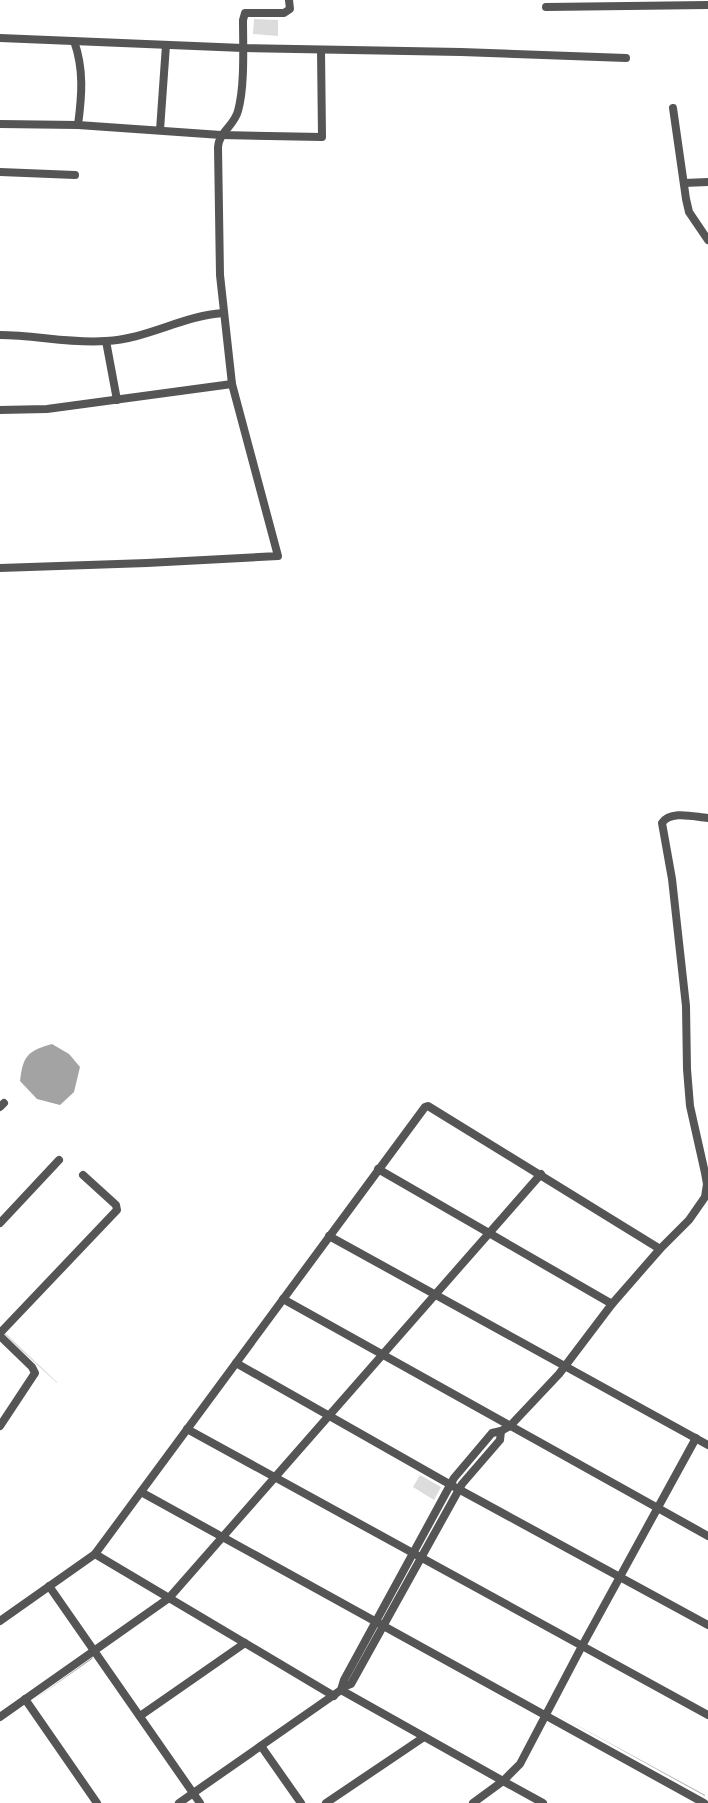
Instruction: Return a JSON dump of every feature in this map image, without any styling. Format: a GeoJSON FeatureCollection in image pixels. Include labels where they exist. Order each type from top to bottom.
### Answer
{"type":"FeatureCollection","features":[{"type":"Feature","properties":{"kind":"street"},"geometry":{"type":"LineString","coordinates":[[0,568],[278,556],[232,384],[223,313],[218,241],[218,147],[221,135],[233,123],[240,102],[245,13],[284,13],[290,9],[290,0]]}},
{"type":"Feature","properties":{"kind":"street"},"geometry":{"type":"LineString","coordinates":[[546,7],[670,3],[708,5]]}},
{"type":"Feature","properties":{"kind":"street"},"geometry":{"type":"LineString","coordinates":[[0,38],[243,48],[626,58]]}},
{"type":"Feature","properties":{"kind":"street"},"geometry":{"type":"LineString","coordinates":[[74,41],[80,57],[82,87],[78,124]]}},
{"type":"Feature","properties":{"kind":"street"},"geometry":{"type":"LineString","coordinates":[[160,130],[166,45]]}},
{"type":"Feature","properties":{"kind":"street"},"geometry":{"type":"LineString","coordinates":[[0,124],[78,124],[221,135],[322,136],[321,50]]}},
{"type":"Feature","properties":{"kind":"street"},"geometry":{"type":"LineString","coordinates":[[673,108],[690,212],[708,240]]}},
{"type":"Feature","properties":{"kind":"street"},"geometry":{"type":"LineString","coordinates":[[0,172],[75,175]]}},
{"type":"Feature","properties":{"kind":"street"},"geometry":{"type":"LineString","coordinates":[[684,183],[708,182]]}},
{"type":"Feature","properties":{"kind":"street"},"geometry":{"type":"LineString","coordinates":[[0,334],[106,341],[139,335],[192,317],[223,313]]}},
{"type":"Feature","properties":{"kind":"street"},"geometry":{"type":"LineString","coordinates":[[106,341],[117,400]]}},
{"type":"Feature","properties":{"kind":"street"},"geometry":{"type":"LineString","coordinates":[[0,410],[47,409],[232,384]]}},
{"type":"Feature","properties":{"kind":"street"},"geometry":{"type":"LineString","coordinates":[[179,1803],[351,1684],[379,1625],[455,1487],[500,1440],[501,1431],[510,1426],[566,1366],[612,1304],[701,1205],[707,1184],[690,1106],[686,1006],[672,879],[662,823],[665,818],[672,815],[708,818]]}},
{"type":"Feature","properties":{"kind":"street"},"geometry":{"type":"LineString","coordinates":[[0,1621],[95,1554],[422,1109],[428,1106],[660,1249]]}},
{"type":"Feature","properties":{"kind":"street"},"geometry":{"type":"LineString","coordinates":[[0,1223],[59,1160]]}},
{"type":"Feature","properties":{"kind":"street"},"geometry":{"type":"LineString","coordinates":[[378,1169],[612,1304]]}},
{"type":"Feature","properties":{"kind":"street"},"geometry":{"type":"LineString","coordinates":[[0,1717],[169,1598],[541,1174]]}},
{"type":"Feature","properties":{"kind":"street"},"geometry":{"type":"LineString","coordinates":[[0,1426],[35,1373],[32,1367],[0,1335],[117,1210],[116,1205],[83,1175]]}},
{"type":"Feature","properties":{"kind":"street"},"geometry":{"type":"LineString","coordinates":[[329,1236],[708,1445]]}},
{"type":"Feature","properties":{"kind":"street"},"geometry":{"type":"LineString","coordinates":[[283,1299],[708,1536]]}},
{"type":"Feature","properties":{"kind":"street"},"geometry":{"type":"LineString","coordinates":[[236,1363],[455,1487],[708,1625]]}},
{"type":"Feature","properties":{"kind":"street"},"geometry":{"type":"LineString","coordinates":[[187,1429],[708,1715]]}},
{"type":"Feature","properties":{"kind":"street"},"geometry":{"type":"LineString","coordinates":[[472,1803],[520,1764],[696,1438]]}},
{"type":"Feature","properties":{"kind":"street"},"geometry":{"type":"LineString","coordinates":[[141,1492],[704,1803]]}},
{"type":"Feature","properties":{"kind":"street"},"geometry":{"type":"LineString","coordinates":[[95,1554],[245,1643],[339,1691],[543,1803]]}},
{"type":"Feature","properties":{"kind":"street"},"geometry":{"type":"LineString","coordinates":[[49,1586],[200,1803]]}},
{"type":"Feature","properties":{"kind":"street"},"geometry":{"type":"LineString","coordinates":[[140,1716],[245,1643]]}},
{"type":"Feature","properties":{"kind":"street"},"geometry":{"type":"LineString","coordinates":[[25,1699],[98,1803]]}},
{"type":"Feature","properties":{"kind":"street"},"geometry":{"type":"LineString","coordinates":[[326,1803],[424,1737]]}},
{"type":"Feature","properties":{"kind":"street"},"geometry":{"type":"LineString","coordinates":[[261,1746],[301,1803]]}},
{"type":"Feature","properties":{"kind":"shaded area"},"geometry":{"type":"Polygon","coordinates":[[[254,19],[278,20],[278,36],[253,34],[254,19]]]}},
{"type":"Feature","properties":{"kind":"shaded area"},"geometry":{"type":"Polygon","coordinates":[[[52,1044],[69,1054],[80,1067],[74,1092],[60,1105],[37,1099],[20,1081],[23,1065],[28,1055],[52,1044]]]}},
{"type":"Feature","properties":{"kind":"shaded area"},"geometry":{"type":"Polygon","coordinates":[[[0,1328],[57,1382],[57,1383],[0,1331],[0,1328]]]}},
{"type":"Feature","properties":{"kind":"shaded area"},"geometry":{"type":"Polygon","coordinates":[[[420,1475],[441,1487],[434,1500],[413,1487],[420,1475]]]}},
{"type":"Feature","properties":{"kind":"shaded area"},"geometry":{"type":"Polygon","coordinates":[[[93,1657],[92,1659],[32,1701],[93,1657]]]}},
{"type":"Feature","properties":{"kind":"shaded area"},"geometry":{"type":"Polygon","coordinates":[[[551,1711],[705,1795],[705,1796],[551,1711]]]}}]}
